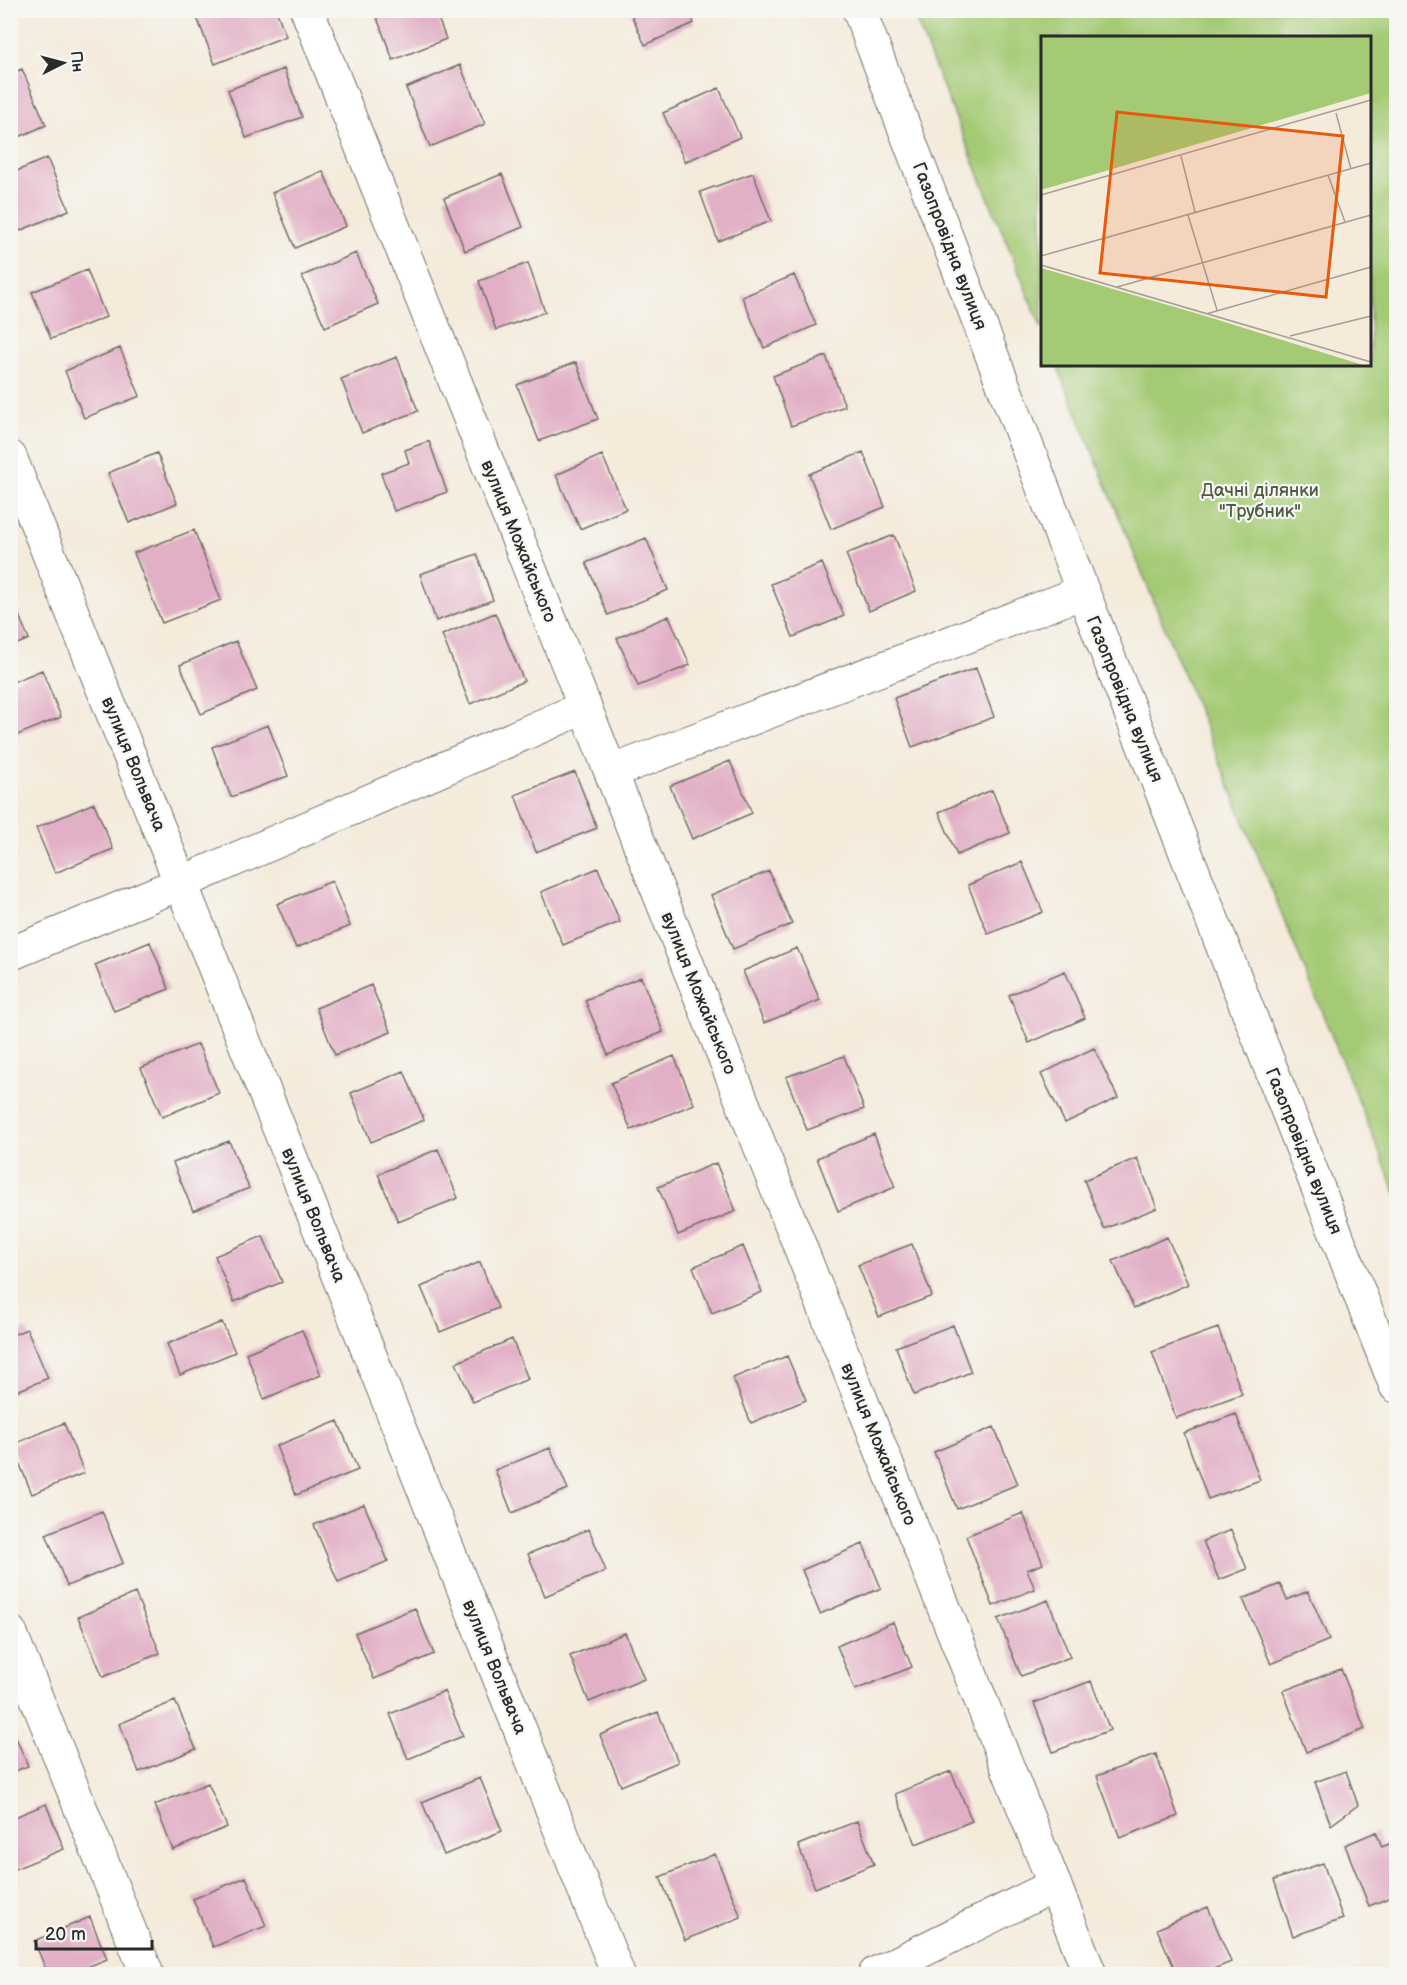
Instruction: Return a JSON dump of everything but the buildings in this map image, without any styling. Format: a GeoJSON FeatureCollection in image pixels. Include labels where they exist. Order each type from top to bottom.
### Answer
{"type":"FeatureCollection","features":[{"type":"Feature","properties":{"kind":"street","name":"вулиця Можайського"},"geometry":{"type":"LineString","coordinates":[[307,10],[1090,1974]]}},
{"type":"Feature","properties":{"kind":"street","name":"Газопровідна вулиця"},"geometry":{"type":"LineString","coordinates":[[859,10],[1083,592],[1396,1386]]}},
{"type":"Feature","properties":{"kind":"street","name":"вулиця Вольвача"},"geometry":{"type":"LineString","coordinates":[[10,457],[618,1974]]}},
{"type":"Feature","properties":{"kind":"street"},"geometry":{"type":"LineString","coordinates":[[611,772],[1083,592]]}},
{"type":"Feature","properties":{"kind":"street"},"geometry":{"type":"LineString","coordinates":[[10,954],[181,883],[585,707]]}},
{"type":"Feature","properties":{"kind":"street"},"geometry":{"type":"LineString","coordinates":[[10,1632],[147,1974]]}},
{"type":"Feature","properties":{"kind":"street"},"geometry":{"type":"LineString","coordinates":[[875,1974],[1055,1885]]}},
{"type":"Feature","properties":{"kind":"green space","name":"Дачні ділянки \"Трубник\""},"geometry":{"type":"Polygon","coordinates":[[[912,11],[1396,11],[1396,1193],[1057,366],[1371,366],[1371,36],[1041,36],[1041,327],[912,11]]]}}]}
